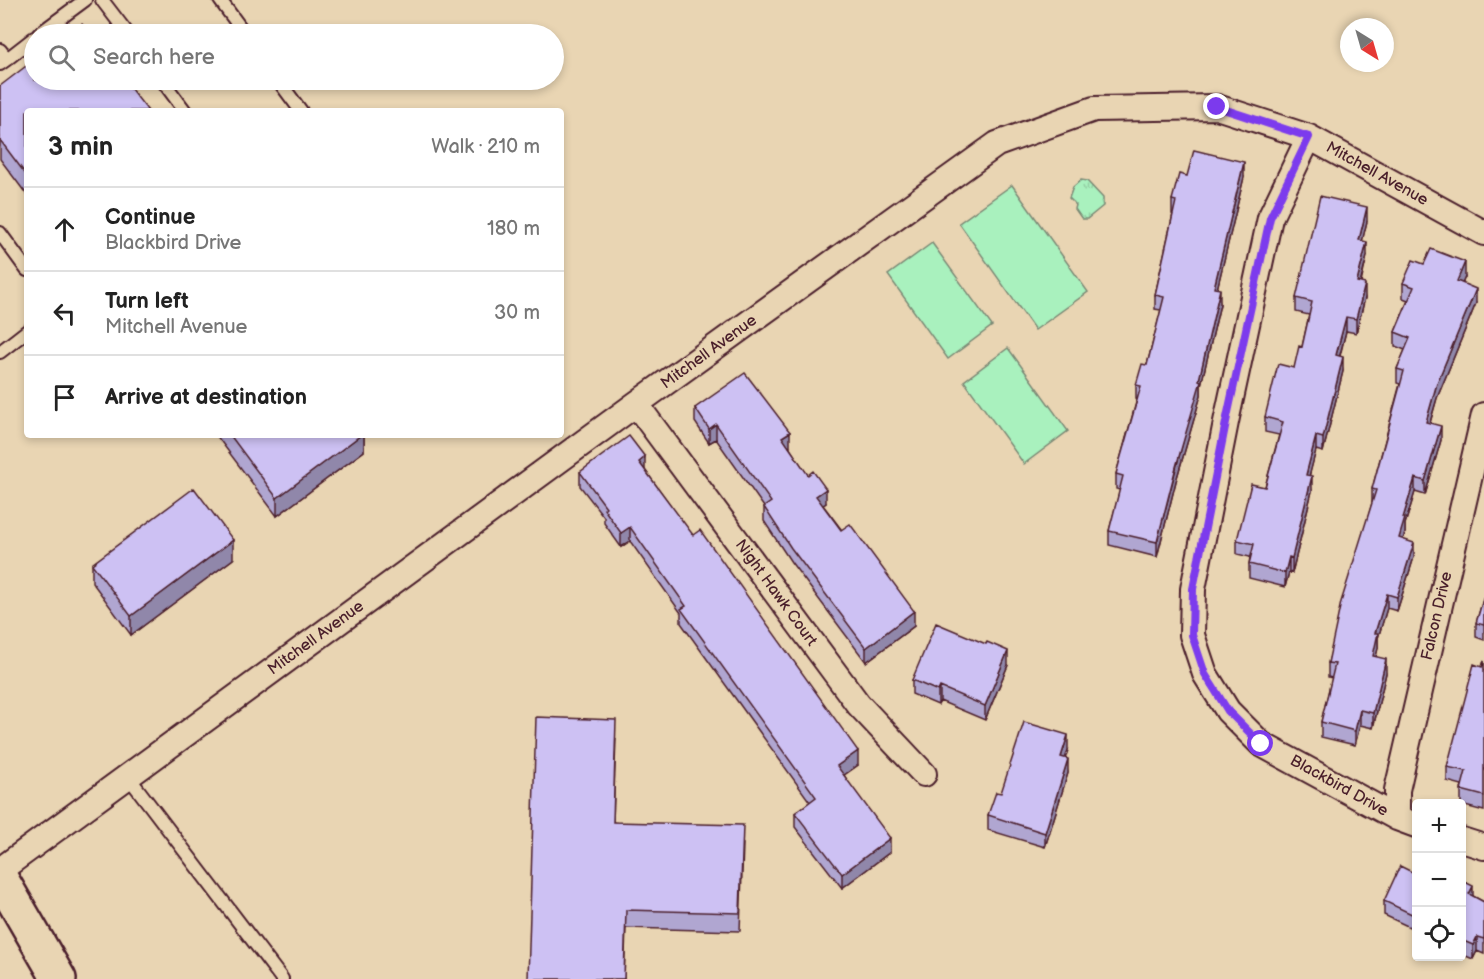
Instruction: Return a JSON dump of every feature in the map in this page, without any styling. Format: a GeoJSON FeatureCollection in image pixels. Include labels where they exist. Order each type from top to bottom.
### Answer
{"type":"FeatureCollection","features":[{"type":"Feature","properties":{"kind":"street","name":"Mitchell Avenue"},"geometry":{"type":"LineString","coordinates":[[0,870],[636,404],[997,144],[1094,109],[1217,107],[1309,137],[1484,232]]}},
{"type":"Feature","properties":{"kind":"street","name":"Blackbird Drive"},"geometry":{"type":"LineString","coordinates":[[1309,137],[1270,218],[1193,589],[1192,635],[1205,674],[1228,711],[1261,744],[1407,821]]}},
{"type":"Feature","properties":{"kind":"street","name":"Night Hawk Court"},"geometry":{"type":"LineString","coordinates":[[636,404],[858,704],[924,774]]}},
{"type":"Feature","properties":{"kind":"street","name":"Falcon Drive"},"geometry":{"type":"LineString","coordinates":[[1407,821],[1396,790],[1484,415]]}},
{"type":"Feature","properties":{"kind":"street"},"geometry":{"type":"LineString","coordinates":[[1466,842],[1484,847]]}},
{"type":"Feature","properties":{"kind":"street"},"geometry":{"type":"LineString","coordinates":[[0,877],[59,979]]}},
{"type":"Feature","properties":{"kind":"lane"},"geometry":{"type":"LineString","coordinates":[[53,24],[85,0]]}},
{"type":"Feature","properties":{"kind":"lane"},"geometry":{"type":"LineString","coordinates":[[102,0],[120,24]]}},
{"type":"Feature","properties":{"kind":"lane"},"geometry":{"type":"LineString","coordinates":[[220,0],[238,24]]}},
{"type":"Feature","properties":{"kind":"lane"},"geometry":{"type":"LineString","coordinates":[[2,57],[24,44]]}},
{"type":"Feature","properties":{"kind":"lane"},"geometry":{"type":"LineString","coordinates":[[170,90],[184,108]]}},
{"type":"Feature","properties":{"kind":"lane"},"geometry":{"type":"LineString","coordinates":[[285,90],[299,108]]}},
{"type":"Feature","properties":{"kind":"lane"},"geometry":{"type":"LineString","coordinates":[[0,233],[24,266]]}},
{"type":"Feature","properties":{"kind":"lane"},"geometry":{"type":"LineString","coordinates":[[0,352],[24,333]]}},
{"type":"Feature","properties":{"kind":"lane"},"geometry":{"type":"LineString","coordinates":[[127,775],[282,979]]}},
{"type":"Feature","properties":{"kind":"green space"},"geometry":{"type":"Polygon","coordinates":[[[1081,180],[1087,181],[1103,198],[1103,206],[1087,219],[1082,219],[1075,209],[1076,205],[1069,198],[1073,187],[1081,180]]]}},
{"type":"Feature","properties":{"kind":"green space"},"geometry":{"type":"Polygon","coordinates":[[[1012,185],[1088,292],[1035,330],[959,223],[1012,185]]]}},
{"type":"Feature","properties":{"kind":"green space"},"geometry":{"type":"Polygon","coordinates":[[[932,243],[992,326],[948,359],[888,275],[932,243]]]}},
{"type":"Feature","properties":{"kind":"green space"},"geometry":{"type":"Polygon","coordinates":[[[1008,348],[1068,431],[1024,464],[964,381],[1008,348]]]}},
{"type":"Feature","properties":{"kind":"building"},"geometry":{"type":"Polygon","coordinates":[[[24,68],[24,90],[132,90],[146,108],[24,108],[24,172],[0,140],[0,86],[24,68]]]}},
{"type":"Feature","properties":{"kind":"building"},"geometry":{"type":"Polygon","coordinates":[[[1194,150],[1244,162],[1214,288],[1220,289],[1199,380],[1201,381],[1157,542],[1109,531],[1123,476],[1116,474],[1141,386],[1136,385],[1142,364],[1147,365],[1164,297],[1155,295],[1176,201],[1172,200],[1179,174],[1187,176],[1194,150]]]}},
{"type":"Feature","properties":{"kind":"building"},"geometry":{"type":"Polygon","coordinates":[[[1320,196],[1367,207],[1359,240],[1367,242],[1357,282],[1365,284],[1356,319],[1346,317],[1336,355],[1343,357],[1323,438],[1316,436],[1306,475],[1312,476],[1292,558],[1289,557],[1285,573],[1249,564],[1254,544],[1237,540],[1251,484],[1265,487],[1283,422],[1265,417],[1278,364],[1294,368],[1299,346],[1302,347],[1312,302],[1296,298],[1320,196]]]}},
{"type":"Feature","properties":{"kind":"building"},"geometry":{"type":"Polygon","coordinates":[[[1431,249],[1465,262],[1457,281],[1476,289],[1437,383],[1426,422],[1441,426],[1425,481],[1415,478],[1403,518],[1405,518],[1399,538],[1414,543],[1397,597],[1387,594],[1375,633],[1378,633],[1373,656],[1386,659],[1373,713],[1360,710],[1355,731],[1321,722],[1335,664],[1328,663],[1341,602],[1376,490],[1372,489],[1404,371],[1397,369],[1410,338],[1395,332],[1414,287],[1403,283],[1413,260],[1424,264],[1431,249]]]}},
{"type":"Feature","properties":{"kind":"building"},"geometry":{"type":"Polygon","coordinates":[[[745,373],[790,432],[782,437],[808,475],[813,471],[826,489],[816,496],[841,530],[850,524],[914,611],[866,648],[791,548],[764,507],[771,502],[716,424],[709,429],[695,408],[745,373]]]}},
{"type":"Feature","properties":{"kind":"building"},"geometry":{"type":"Polygon","coordinates":[[[629,436],[645,457],[639,462],[693,535],[700,530],[858,751],[837,766],[890,838],[842,874],[795,813],[816,797],[681,609],[686,606],[630,527],[621,533],[604,509],[606,507],[580,472],[629,436]]]}},
{"type":"Feature","properties":{"kind":"building"},"geometry":{"type":"Polygon","coordinates":[[[232,438],[357,438],[277,498],[232,438]]]}},
{"type":"Feature","properties":{"kind":"building"},"geometry":{"type":"Polygon","coordinates":[[[194,488],[233,540],[131,616],[92,564],[194,488]]]}},
{"type":"Feature","properties":{"kind":"building"},"geometry":{"type":"Polygon","coordinates":[[[1484,596],[1484,625],[1476,623],[1484,596]]]}},
{"type":"Feature","properties":{"kind":"building"},"geometry":{"type":"Polygon","coordinates":[[[936,623],[1008,651],[985,706],[940,687],[938,691],[912,680],[936,623]]]}},
{"type":"Feature","properties":{"kind":"building"},"geometry":{"type":"Polygon","coordinates":[[[1484,661],[1484,796],[1461,790],[1466,771],[1447,767],[1474,664],[1482,667],[1484,661]]]}},
{"type":"Feature","properties":{"kind":"building"},"geometry":{"type":"Polygon","coordinates":[[[536,717],[616,720],[613,822],[743,825],[740,913],[626,910],[624,979],[528,979],[536,717]]]}},
{"type":"Feature","properties":{"kind":"building"},"geometry":{"type":"Polygon","coordinates":[[[1024,722],[1068,735],[1061,757],[1068,759],[1045,833],[988,815],[996,792],[1001,793],[1024,722]]]}},
{"type":"Feature","properties":{"kind":"building"},"geometry":{"type":"Polygon","coordinates":[[[1400,866],[1412,872],[1412,914],[1384,901],[1400,866]]]}},
{"type":"Feature","properties":{"kind":"building"},"geometry":{"type":"Polygon","coordinates":[[[1466,882],[1473,886],[1469,894],[1484,902],[1484,939],[1477,937],[1473,945],[1466,942],[1466,882]]]}},
{"type":"Feature","properties":{"kind":"route"},"geometry":{"type":"LineString","coordinates":[[1217,107],[1309,137],[1270,218],[1193,589],[1192,635],[1205,674],[1228,711],[1261,744]]}}]}
